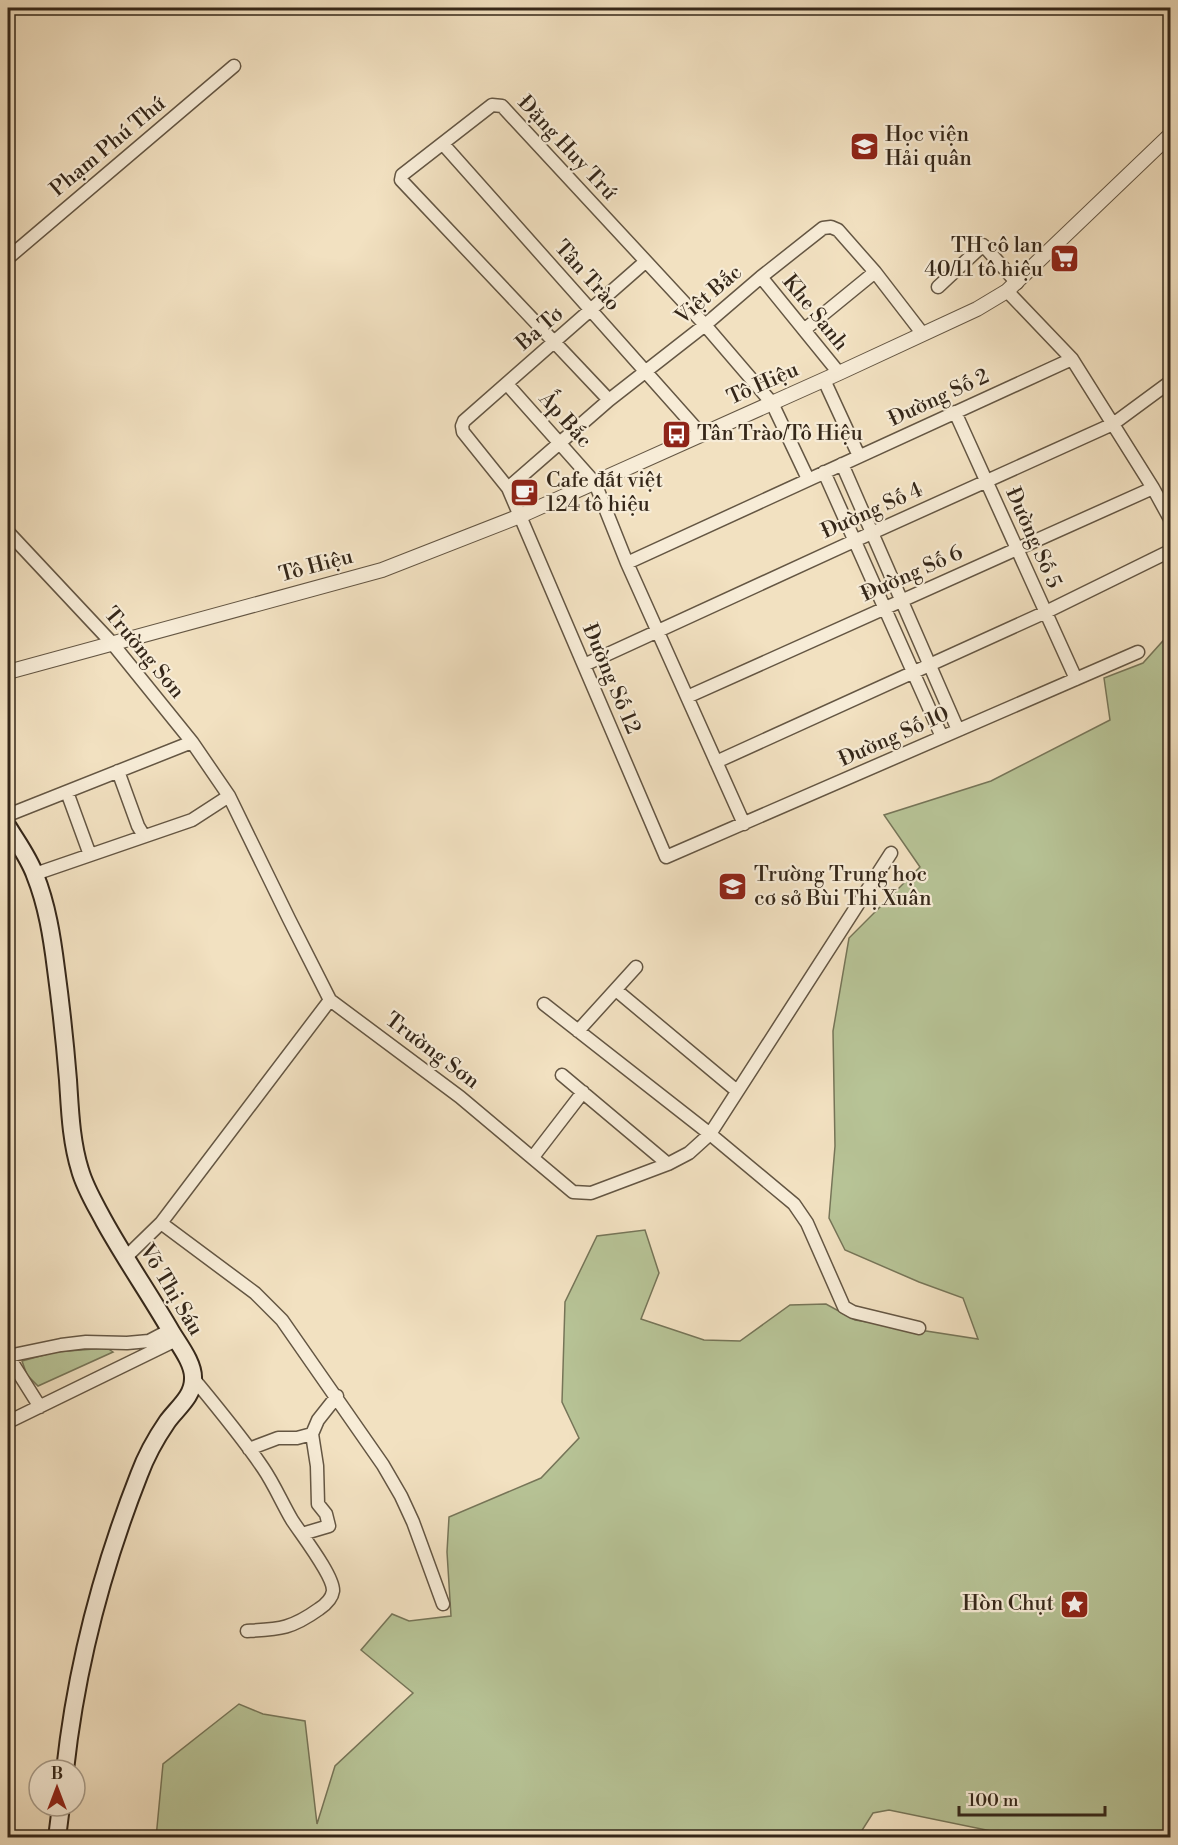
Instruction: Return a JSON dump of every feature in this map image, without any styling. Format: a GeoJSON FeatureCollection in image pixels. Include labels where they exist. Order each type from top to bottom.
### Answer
{"type":"FeatureCollection","features":[{"type":"Feature","properties":{"kind":"main road","name":"Võ Thị Sáu"},"geometry":{"type":"LineString","coordinates":[[8,826],[35,874],[46,908],[62,1014],[75,1147],[80,1170],[87,1190],[125,1258],[173,1335],[194,1377]]}},
{"type":"Feature","properties":{"kind":"main road"},"geometry":{"type":"LineString","coordinates":[[66,1758],[69,1733],[96,1606],[128,1505],[150,1450],[167,1422],[187,1398],[194,1377]]}},
{"type":"Feature","properties":{"kind":"main road"},"geometry":{"type":"LineString","coordinates":[[57,1838],[60,1818]]}},
{"type":"Feature","properties":{"kind":"street","name":"Phạm Phú Thứ"},"geometry":{"type":"LineString","coordinates":[[8,258],[234,66]]}},
{"type":"Feature","properties":{"kind":"street","name":"Đặng Huy Trứ"},"geometry":{"type":"LineString","coordinates":[[609,400],[403,183],[402,175],[492,105],[502,106],[578,186],[772,403],[808,479]]}},
{"type":"Feature","properties":{"kind":"street","name":"Tô Hiệu"},"geometry":{"type":"LineString","coordinates":[[8,672],[382,570],[520,516],[824,380],[977,309],[1012,287],[1170,135]]}},
{"type":"Feature","properties":{"kind":"street","name":"Tân Trào"},"geometry":{"type":"LineString","coordinates":[[443,144],[701,434]]}},
{"type":"Feature","properties":{"kind":"street","name":"Việt Bắc"},"geometry":{"type":"LineString","coordinates":[[508,488],[609,400],[705,326],[761,277],[823,228],[831,227],[838,230],[875,272],[922,333]]}},
{"type":"Feature","properties":{"kind":"street"},"geometry":{"type":"LineString","coordinates":[[938,287],[983,245],[1012,287],[1072,358],[1170,519]]}},
{"type":"Feature","properties":{"kind":"street","name":"Ba Tơ"},"geometry":{"type":"LineString","coordinates":[[462,426],[464,421],[645,262]]}},
{"type":"Feature","properties":{"kind":"street"},"geometry":{"type":"LineString","coordinates":[[804,330],[875,272]]}},
{"type":"Feature","properties":{"kind":"street","name":"Khe Sanh"},"geometry":{"type":"LineString","coordinates":[[761,277],[839,373]]}},
{"type":"Feature","properties":{"kind":"street","name":"Đường Số 2"},"geometry":{"type":"LineString","coordinates":[[627,562],[1072,358]]}},
{"type":"Feature","properties":{"kind":"street"},"geometry":{"type":"LineString","coordinates":[[824,380],[859,456]]}},
{"type":"Feature","properties":{"kind":"street","name":"Đường Số 4"},"geometry":{"type":"LineString","coordinates":[[584,665],[1113,424],[1170,382]]}},
{"type":"Feature","properties":{"kind":"street","name":"Ấp Bắc"},"geometry":{"type":"LineString","coordinates":[[507,384],[595,483],[657,631],[744,824]]}},
{"type":"Feature","properties":{"kind":"street","name":"Đường Số 5"},"geometry":{"type":"LineString","coordinates":[[955,412],[1076,679]]}},
{"type":"Feature","properties":{"kind":"street","name":"Đường Số 12"},"geometry":{"type":"LineString","coordinates":[[462,426],[463,432],[508,488],[666,857]]}},
{"type":"Feature","properties":{"kind":"street"},"geometry":{"type":"LineString","coordinates":[[842,464],[958,730]]}},
{"type":"Feature","properties":{"kind":"street"},"geometry":{"type":"LineString","coordinates":[[824,472],[942,737]]}},
{"type":"Feature","properties":{"kind":"street","name":"Đường Số 6"},"geometry":{"type":"LineString","coordinates":[[687,697],[1153,488]]}},
{"type":"Feature","properties":{"kind":"street","name":"Trường Sơn"},"geometry":{"type":"LineString","coordinates":[[8,532],[112,643],[192,742],[229,796],[330,1000],[439,1080],[573,1192],[585,1194],[668,1164],[689,1153],[710,1134],[891,853]]}},
{"type":"Feature","properties":{"kind":"street"},"geometry":{"type":"LineString","coordinates":[[716,762],[1046,612],[1170,551]]}},
{"type":"Feature","properties":{"kind":"street","name":"Đường Số 10"},"geometry":{"type":"LineString","coordinates":[[666,857],[1138,652]]}},
{"type":"Feature","properties":{"kind":"street"},"geometry":{"type":"LineString","coordinates":[[8,815],[192,742]]}},
{"type":"Feature","properties":{"kind":"street"},"geometry":{"type":"LineString","coordinates":[[118,771],[138,826],[144,836]]}},
{"type":"Feature","properties":{"kind":"street"},"geometry":{"type":"LineString","coordinates":[[67,792],[90,855]]}},
{"type":"Feature","properties":{"kind":"street"},"geometry":{"type":"LineString","coordinates":[[35,874],[192,820],[229,796]]}},
{"type":"Feature","properties":{"kind":"street"},"geometry":{"type":"LineString","coordinates":[[578,1031],[636,968]]}},
{"type":"Feature","properties":{"kind":"street"},"geometry":{"type":"LineString","coordinates":[[616,990],[737,1091]]}},
{"type":"Feature","properties":{"kind":"street"},"geometry":{"type":"LineString","coordinates":[[125,1258],[161,1223],[330,1000]]}},
{"type":"Feature","properties":{"kind":"street"},"geometry":{"type":"LineString","coordinates":[[544,1004],[785,1195],[801,1213],[844,1307],[853,1312],[919,1328]]}},
{"type":"Feature","properties":{"kind":"street"},"geometry":{"type":"LineString","coordinates":[[562,1075],[668,1164]]}},
{"type":"Feature","properties":{"kind":"street"},"geometry":{"type":"LineString","coordinates":[[533,1158],[583,1092]]}},
{"type":"Feature","properties":{"kind":"street"},"geometry":{"type":"LineString","coordinates":[[161,1223],[255,1293],[282,1320],[337,1396],[401,1496],[443,1604]]}},
{"type":"Feature","properties":{"kind":"street"},"geometry":{"type":"LineString","coordinates":[[39,1407],[9,1360],[61,1345],[86,1342],[127,1343],[173,1335]]}},
{"type":"Feature","properties":{"kind":"street"},"geometry":{"type":"LineString","coordinates":[[8,1422],[173,1335]]}},
{"type":"Feature","properties":{"kind":"street"},"geometry":{"type":"LineString","coordinates":[[194,1377],[265,1470],[327,1572],[333,1591],[324,1606],[293,1626],[276,1630],[247,1631]]}},
{"type":"Feature","properties":{"kind":"street"},"geometry":{"type":"LineString","coordinates":[[302,1534],[329,1526],[326,1514],[318,1504],[312,1434],[318,1420],[337,1396]]}},
{"type":"Feature","properties":{"kind":"street"},"geometry":{"type":"LineString","coordinates":[[249,1449],[278,1438],[297,1438],[312,1434]]}},
{"type":"Feature","properties":{"kind":"green space"},"geometry":{"type":"Polygon","coordinates":[[[1170,633],[1170,1837],[1020,1837],[889,1810],[873,1813],[859,1835],[860,1838],[156,1838],[163,1764],[239,1704],[263,1714],[305,1721],[317,1824],[335,1766],[413,1693],[361,1650],[392,1614],[409,1621],[451,1616],[447,1552],[449,1517],[541,1478],[579,1438],[562,1402],[565,1302],[597,1236],[645,1230],[659,1273],[641,1319],[704,1340],[740,1341],[790,1305],[826,1304],[855,1320],[978,1339],[963,1298],[845,1250],[829,1218],[835,1146],[833,1031],[849,938],[920,867],[884,815],[991,781],[1110,720],[1104,678],[1143,663],[1170,633]]]}},
{"type":"Feature","properties":{"kind":"green space"},"geometry":{"type":"Polygon","coordinates":[[[107,1348],[113,1352],[38,1386],[27,1375],[22,1361],[55,1352],[107,1348]]]}},
{"type":"Feature","properties":{"kind":"place","name":"Học viện Hải quân"},"geometry":{"type":"Point","coordinates":[864,147]}},
{"type":"Feature","properties":{"kind":"place","name":"TH cô lan 40/11 tô hiệu"},"geometry":{"type":"Point","coordinates":[1064,258]}},
{"type":"Feature","properties":{"kind":"place","name":"Tân Trào/Tô Hiệu"},"geometry":{"type":"Point","coordinates":[676,434]}},
{"type":"Feature","properties":{"kind":"place","name":"Cafe đất việt 124 tô hiệu"},"geometry":{"type":"Point","coordinates":[525,493]}},
{"type":"Feature","properties":{"kind":"place","name":"Trường Trung học cơ sở Bùi Thị Xuân"},"geometry":{"type":"Point","coordinates":[733,887]}},
{"type":"Feature","properties":{"kind":"place","name":"Hòn Chụt"},"geometry":{"type":"Point","coordinates":[1075,1604]}}]}
